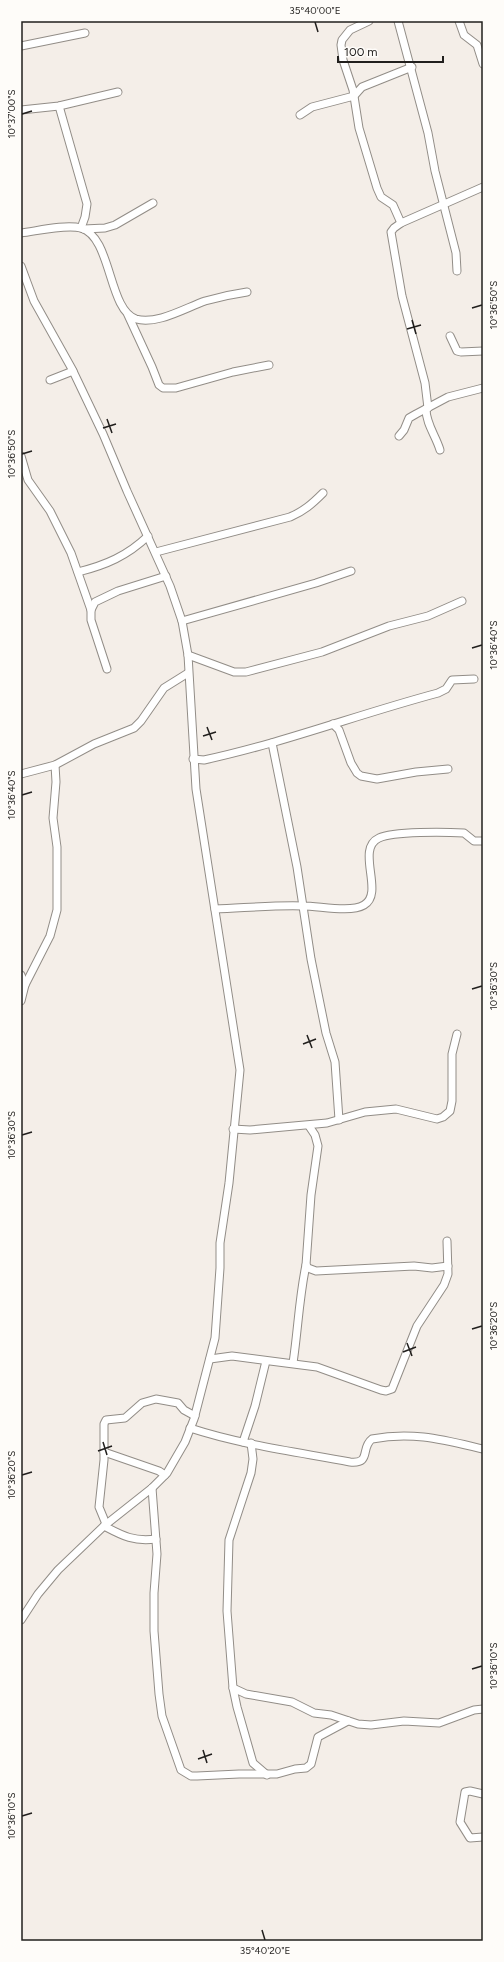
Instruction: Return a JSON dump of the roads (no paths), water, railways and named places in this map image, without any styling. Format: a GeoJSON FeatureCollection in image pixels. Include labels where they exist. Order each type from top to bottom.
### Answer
{"type":"FeatureCollection","features":[{"type":"Feature","properties":{"kind":"street"},"geometry":{"type":"LineString","coordinates":[[369,21],[350,30],[342,40],[343,60],[354,96],[360,128],[377,188],[381,197],[389,202],[396,210],[401,222]]}},
{"type":"Feature","properties":{"kind":"street"},"geometry":{"type":"LineString","coordinates":[[398,21],[412,67],[429,137],[443,205],[456,253],[457,271]]}},
{"type":"Feature","properties":{"kind":"street"},"geometry":{"type":"LineString","coordinates":[[459,21],[464,35],[477,45],[483,64]]}},
{"type":"Feature","properties":{"kind":"street"},"geometry":{"type":"LineString","coordinates":[[21,46],[85,33]]}},
{"type":"Feature","properties":{"kind":"street"},"geometry":{"type":"LineString","coordinates":[[300,115],[312,107],[354,96],[362,87],[412,67]]}},
{"type":"Feature","properties":{"kind":"street"},"geometry":{"type":"LineString","coordinates":[[21,110],[59,106],[118,92]]}},
{"type":"Feature","properties":{"kind":"street"},"geometry":{"type":"LineString","coordinates":[[59,106],[86,198],[87,211],[82,229]]}},
{"type":"Feature","properties":{"kind":"street"},"geometry":{"type":"LineString","coordinates":[[440,450],[437,439],[428,420],[427,394],[405,309],[391,237],[394,228],[401,222],[483,188]]}},
{"type":"Feature","properties":{"kind":"street"},"geometry":{"type":"LineString","coordinates":[[21,233],[62,228],[82,229],[115,225],[153,203]]}},
{"type":"Feature","properties":{"kind":"street"},"geometry":{"type":"LineString","coordinates":[[82,229],[89,232],[96,240],[122,306],[128,315],[159,386],[163,388],[176,388],[268,364]]}},
{"type":"Feature","properties":{"kind":"street"},"geometry":{"type":"LineString","coordinates":[[21,266],[34,301],[73,371],[156,552],[182,621],[188,655],[193,759],[196,789],[239,1060],[230,1183],[220,1243],[217,1318],[210,1359],[195,1416],[185,1442],[165,1475],[152,1488],[105,1525],[48,1581],[21,1620]]}},
{"type":"Feature","properties":{"kind":"street"},"geometry":{"type":"LineString","coordinates":[[128,315],[136,319],[154,319],[206,301],[247,292]]}},
{"type":"Feature","properties":{"kind":"street"},"geometry":{"type":"LineString","coordinates":[[450,336],[457,351],[483,351]]}},
{"type":"Feature","properties":{"kind":"street"},"geometry":{"type":"LineString","coordinates":[[50,380],[73,371]]}},
{"type":"Feature","properties":{"kind":"street"},"geometry":{"type":"LineString","coordinates":[[399,436],[404,430],[409,418],[457,394],[482,390]]}},
{"type":"Feature","properties":{"kind":"street"},"geometry":{"type":"LineString","coordinates":[[21,456],[28,480],[50,511],[71,553],[91,610],[91,620],[107,669]]}},
{"type":"Feature","properties":{"kind":"street"},"geometry":{"type":"LineString","coordinates":[[156,552],[290,517],[312,505],[323,493]]}},
{"type":"Feature","properties":{"kind":"street"},"geometry":{"type":"LineString","coordinates":[[78,572],[114,562],[136,547],[148,536]]}},
{"type":"Feature","properties":{"kind":"street"},"geometry":{"type":"LineString","coordinates":[[182,621],[316,584],[352,571]]}},
{"type":"Feature","properties":{"kind":"street"},"geometry":{"type":"LineString","coordinates":[[91,610],[95,602],[102,597],[166,576]]}},
{"type":"Feature","properties":{"kind":"street"},"geometry":{"type":"LineString","coordinates":[[188,655],[234,672],[246,672],[322,652],[389,626],[428,616],[462,600]]}},
{"type":"Feature","properties":{"kind":"street"},"geometry":{"type":"LineString","coordinates":[[21,774],[55,765],[94,744],[134,728],[141,721],[164,688],[188,673]]}},
{"type":"Feature","properties":{"kind":"street"},"geometry":{"type":"LineString","coordinates":[[193,759],[204,760],[272,743],[364,713],[438,694],[446,689],[452,680],[474,679]]}},
{"type":"Feature","properties":{"kind":"street"},"geometry":{"type":"LineString","coordinates":[[333,724],[339,730],[351,763],[357,773],[361,776],[377,779],[416,772],[448,769]]}},
{"type":"Feature","properties":{"kind":"street"},"geometry":{"type":"LineString","coordinates":[[272,743],[292,838],[322,1015],[336,1069],[339,1120]]}},
{"type":"Feature","properties":{"kind":"street"},"geometry":{"type":"LineString","coordinates":[[21,1001],[25,985],[50,936],[57,910],[57,847],[53,818],[56,782],[55,765]]}},
{"type":"Feature","properties":{"kind":"street"},"geometry":{"type":"LineString","coordinates":[[215,909],[303,906],[346,908],[365,904],[372,893],[369,864],[372,844],[378,838],[420,833],[464,833],[474,841],[483,841]]}},
{"type":"Feature","properties":{"kind":"street"},"geometry":{"type":"LineString","coordinates":[[21,975],[25,985]]}},
{"type":"Feature","properties":{"kind":"street"},"geometry":{"type":"LineString","coordinates":[[233,1129],[309,1126],[339,1120],[371,1111],[396,1109],[437,1119],[443,1117],[450,1111],[452,1101],[452,1054],[457,1034]]}},
{"type":"Feature","properties":{"kind":"street"},"geometry":{"type":"LineString","coordinates":[[292,1363],[306,1265],[311,1195],[318,1146],[315,1135],[309,1126]]}},
{"type":"Feature","properties":{"kind":"street"},"geometry":{"type":"LineString","coordinates":[[210,1359],[232,1356],[292,1363],[332,1371],[386,1391],[392,1389],[417,1326],[444,1285],[448,1266],[447,1241]]}},
{"type":"Feature","properties":{"kind":"street"},"geometry":{"type":"LineString","coordinates":[[306,1265],[309,1269],[316,1271],[414,1266],[432,1268],[448,1266]]}},
{"type":"Feature","properties":{"kind":"street"},"geometry":{"type":"LineString","coordinates":[[303,1278],[316,1271]]}},
{"type":"Feature","properties":{"kind":"street"},"geometry":{"type":"LineString","coordinates":[[266,1361],[247,1443],[253,1459],[251,1473],[234,1522],[228,1548],[227,1611],[233,1688],[237,1707],[253,1763],[267,1774]]}},
{"type":"Feature","properties":{"kind":"street"},"geometry":{"type":"LineString","coordinates":[[156,1539],[143,1541],[134,1539],[105,1525],[99,1507],[102,1493],[104,1424],[106,1420],[125,1418],[142,1403],[156,1399],[178,1403],[184,1410],[195,1416]]}},
{"type":"Feature","properties":{"kind":"street"},"geometry":{"type":"LineString","coordinates":[[190,1428],[247,1443],[358,1463],[364,1457],[369,1442],[372,1439],[386,1437],[411,1435],[428,1436],[483,1449]]}},
{"type":"Feature","properties":{"kind":"street"},"geometry":{"type":"LineString","coordinates":[[104,1452],[159,1471],[165,1475]]}},
{"type":"Feature","properties":{"kind":"street"},"geometry":{"type":"LineString","coordinates":[[152,1488],[157,1559],[154,1593],[154,1631],[161,1707],[173,1752],[181,1770],[191,1776],[277,1774],[309,1766],[318,1737],[348,1721]]}},
{"type":"Feature","properties":{"kind":"street"},"geometry":{"type":"LineString","coordinates":[[233,1688],[246,1694],[292,1702],[314,1713],[331,1715],[358,1724],[371,1725],[404,1721],[439,1723],[474,1710],[483,1709]]}},
{"type":"Feature","properties":{"kind":"street"},"geometry":{"type":"LineString","coordinates":[[248,1774],[253,1763]]}},
{"type":"Feature","properties":{"kind":"street"},"geometry":{"type":"LineString","coordinates":[[483,1794],[465,1792],[460,1822],[470,1838],[483,1837]]}}]}
